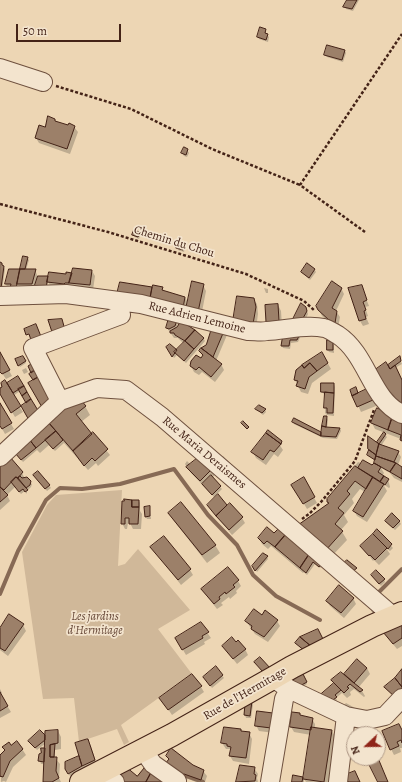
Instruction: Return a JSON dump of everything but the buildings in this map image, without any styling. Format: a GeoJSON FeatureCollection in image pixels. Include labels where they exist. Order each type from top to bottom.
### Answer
{"type":"FeatureCollection","features":[{"type":"Feature","properties":{"kind":"main road","name":"Rue de l'Hermitage"},"geometry":{"type":"LineString","coordinates":[[92,779],[143,750],[281,684],[292,667],[372,626],[398,615]]}},
{"type":"Feature","properties":{"kind":"street"},"geometry":{"type":"LineString","coordinates":[[0,68],[43,82]]}},
{"type":"Feature","properties":{"kind":"street","name":"Rue Adrien Lemoine"},"geometry":{"type":"LineString","coordinates":[[0,296],[66,294],[141,304],[248,331],[266,332],[304,327],[324,328],[346,341],[352,348],[380,395],[388,404],[402,414]]}},
{"type":"Feature","properties":{"kind":"street"},"geometry":{"type":"LineString","coordinates":[[60,401],[33,348],[121,316]]}},
{"type":"Feature","properties":{"kind":"street","name":"Rue Maria Deraismes"},"geometry":{"type":"LineString","coordinates":[[0,457],[60,401],[97,388],[126,390],[162,417],[290,526],[398,615]]}},
{"type":"Feature","properties":{"kind":"street"},"geometry":{"type":"LineString","coordinates":[[281,684],[346,716],[367,720],[386,716],[402,698]]}},
{"type":"Feature","properties":{"kind":"street"},"geometry":{"type":"LineString","coordinates":[[270,782],[284,699],[281,684]]}},
{"type":"Feature","properties":{"kind":"street"},"geometry":{"type":"LineString","coordinates":[[338,782],[346,716]]}},
{"type":"Feature","properties":{"kind":"street"},"geometry":{"type":"LineString","coordinates":[[143,750],[153,764],[177,780]]}},
{"type":"Feature","properties":{"kind":"path"},"geometry":{"type":"LineString","coordinates":[[300,185],[402,34]]}},
{"type":"Feature","properties":{"kind":"path"},"geometry":{"type":"LineString","coordinates":[[43,82],[131,109],[212,149],[300,185],[365,232]]}},
{"type":"Feature","properties":{"kind":"path","name":"Chemin du Chou"},"geometry":{"type":"LineString","coordinates":[[0,204],[108,232],[246,274],[304,301],[318,313],[323,322],[324,328]]}},
{"type":"Feature","properties":{"kind":"path"},"geometry":{"type":"LineString","coordinates":[[290,526],[309,514],[322,502],[355,461],[380,395]]}},
{"type":"Feature","properties":{"kind":"green space","name":"Les jardins d'Hermitage"},"geometry":{"type":"Polygon","coordinates":[[[122,490],[118,566],[125,564],[138,549],[190,610],[158,629],[192,674],[121,725],[129,742],[124,745],[117,729],[79,742],[74,698],[43,699],[22,552],[47,505],[56,495],[122,490]]]}},
{"type":"Feature","properties":{"kind":"waterway"},"geometry":{"type":"LineString","coordinates":[[0,594],[18,551],[46,500],[60,488],[82,489],[120,484],[174,469],[208,515],[237,545],[253,575],[276,596],[320,620]]}},
{"type":"Feature","properties":{"kind":"waterway"},"geometry":{"type":"LineString","coordinates":[[377,594],[402,569]]}},
{"type":"Feature","properties":{"kind":"waterway"},"geometry":{"type":"LineString","coordinates":[[184,775],[203,782]]}}]}
